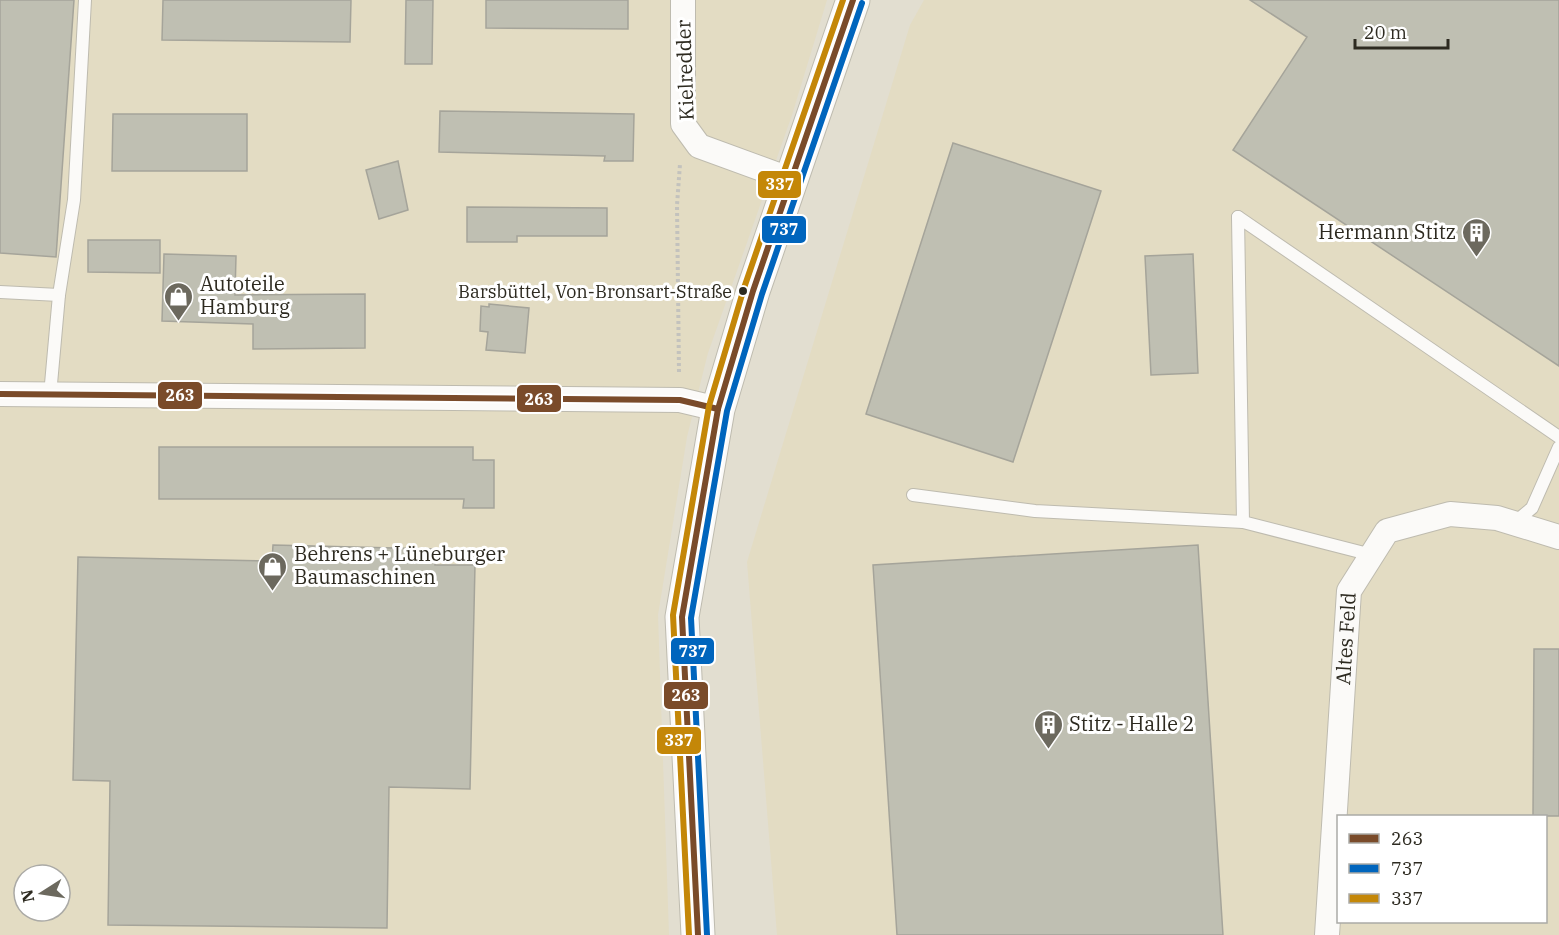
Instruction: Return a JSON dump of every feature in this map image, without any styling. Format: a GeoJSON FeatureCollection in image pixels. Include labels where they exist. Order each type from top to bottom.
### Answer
{"type":"FeatureCollection","features":[{"type":"Feature","properties":{"kind":"main road"},"geometry":{"type":"LineString","coordinates":[[698,935],[682,617],[718,409],[753,291],[853,0]]}},
{"type":"Feature","properties":{"kind":"street","name":"Kielredder"},"geometry":{"type":"LineString","coordinates":[[683,0],[683,124],[699,146],[792,180]]}},
{"type":"Feature","properties":{"kind":"street"},"geometry":{"type":"LineString","coordinates":[[0,394],[680,400],[718,409]]}},
{"type":"Feature","properties":{"kind":"street","name":"Altes Feld"},"geometry":{"type":"LineString","coordinates":[[1327,935],[1349,591],[1387,531],[1450,514],[1497,518],[1559,537]]}},
{"type":"Feature","properties":{"kind":"lane"},"geometry":{"type":"LineString","coordinates":[[50,394],[58,296],[74,200],[85,0]]}},
{"type":"Feature","properties":{"kind":"lane"},"geometry":{"type":"LineString","coordinates":[[1243,522],[1238,217],[1559,437]]}},
{"type":"Feature","properties":{"kind":"lane"},"geometry":{"type":"LineString","coordinates":[[0,292],[58,296]]}},
{"type":"Feature","properties":{"kind":"lane"},"geometry":{"type":"LineString","coordinates":[[1514,523],[1532,508],[1559,447]]}},
{"type":"Feature","properties":{"kind":"lane"},"geometry":{"type":"LineString","coordinates":[[913,495],[1035,511],[1243,522],[1372,555]]}},
{"type":"Feature","properties":{"kind":"path"},"geometry":{"type":"LineString","coordinates":[[680,400],[677,205],[683,124]]}},
{"type":"Feature","properties":{"kind":"shaded area"},"geometry":{"type":"Polygon","coordinates":[[[0,0],[827,0],[792,115],[708,353],[687,437],[658,615],[669,935],[0,935],[0,0]]]}},
{"type":"Feature","properties":{"kind":"shaded area"},"geometry":{"type":"Polygon","coordinates":[[[924,0],[1559,0],[1559,935],[777,935],[747,562],[910,25],[924,0]]]}},
{"type":"Feature","properties":{"kind":"building"},"geometry":{"type":"Polygon","coordinates":[[[0,0],[74,0],[56,257],[0,253],[0,0]]]}},
{"type":"Feature","properties":{"kind":"building"},"geometry":{"type":"Polygon","coordinates":[[[163,0],[351,0],[350,42],[162,40],[163,0]]]}},
{"type":"Feature","properties":{"kind":"building"},"geometry":{"type":"Polygon","coordinates":[[[406,0],[433,0],[432,64],[405,64],[406,0]]]}},
{"type":"Feature","properties":{"kind":"building"},"geometry":{"type":"Polygon","coordinates":[[[486,0],[628,0],[628,29],[486,28],[486,0]]]}},
{"type":"Feature","properties":{"kind":"building","name":"Hermann Stitz"},"geometry":{"type":"Polygon","coordinates":[[[1250,0],[1559,0],[1559,366],[1233,150],[1307,37],[1250,0]]]}},
{"type":"Feature","properties":{"kind":"building"},"geometry":{"type":"Polygon","coordinates":[[[440,111],[634,114],[633,161],[604,161],[605,156],[439,152],[440,111]]]}},
{"type":"Feature","properties":{"kind":"building"},"geometry":{"type":"Polygon","coordinates":[[[113,114],[247,114],[247,171],[112,171],[113,114]]]}},
{"type":"Feature","properties":{"kind":"building"},"geometry":{"type":"Polygon","coordinates":[[[953,143],[1101,191],[1013,462],[866,414],[953,143]]]}},
{"type":"Feature","properties":{"kind":"building"},"geometry":{"type":"Polygon","coordinates":[[[398,161],[408,210],[379,219],[366,170],[398,161]]]}},
{"type":"Feature","properties":{"kind":"building"},"geometry":{"type":"Polygon","coordinates":[[[467,207],[607,208],[607,236],[517,236],[517,242],[467,242],[467,207]]]}},
{"type":"Feature","properties":{"kind":"building"},"geometry":{"type":"Polygon","coordinates":[[[88,240],[160,240],[160,273],[88,272],[88,240]]]}},
{"type":"Feature","properties":{"kind":"building"},"geometry":{"type":"Polygon","coordinates":[[[164,254],[236,256],[235,295],[365,294],[365,348],[253,349],[253,324],[162,321],[164,254]]]}},
{"type":"Feature","properties":{"kind":"building"},"geometry":{"type":"Polygon","coordinates":[[[1193,254],[1198,373],[1151,375],[1145,256],[1193,254]]]}},
{"type":"Feature","properties":{"kind":"building"},"geometry":{"type":"Polygon","coordinates":[[[489,304],[529,308],[525,353],[486,350],[488,332],[480,331],[481,306],[489,307],[489,304]]]}},
{"type":"Feature","properties":{"kind":"building"},"geometry":{"type":"Polygon","coordinates":[[[159,447],[473,447],[473,460],[494,460],[494,508],[463,508],[464,499],[159,499],[159,447]]]}},
{"type":"Feature","properties":{"kind":"building"},"geometry":{"type":"Polygon","coordinates":[[[273,545],[435,549],[435,565],[475,565],[470,789],[389,787],[387,928],[108,925],[110,781],[73,780],[78,557],[272,561],[273,545]]]}},
{"type":"Feature","properties":{"kind":"building","name":"Stitz - Halle 2"},"geometry":{"type":"Polygon","coordinates":[[[1198,545],[1223,935],[897,935],[873,565],[1198,545]]]}},
{"type":"Feature","properties":{"kind":"building"},"geometry":{"type":"Polygon","coordinates":[[[1534,649],[1559,649],[1559,816],[1533,815],[1534,649]]]}},
{"type":"Feature","properties":{"kind":"transit line","name":"337"},"geometry":{"type":"LineString","coordinates":[[689,935],[673,615],[709,406],[744,288],[843,0]]}},
{"type":"Feature","properties":{"kind":"transit line","name":"263"},"geometry":{"type":"LineString","coordinates":[[698,935],[682,617],[718,409],[753,291],[853,0]]}},
{"type":"Feature","properties":{"kind":"transit line","name":"737"},"geometry":{"type":"LineString","coordinates":[[707,935],[691,618],[727,411],[762,294],[862,3]]}},
{"type":"Feature","properties":{"kind":"transit line","name":"263"},"geometry":{"type":"LineString","coordinates":[[0,394],[680,400],[718,409]]}},
{"type":"Feature","properties":{"kind":"place","name":"Hermann Stitz"},"geometry":{"type":"Point","coordinates":[1477,258]}},
{"type":"Feature","properties":{"kind":"place","name":"Barsbüttel, Von-Bronsart-Straße"},"geometry":{"type":"Point","coordinates":[743,291]}},
{"type":"Feature","properties":{"kind":"place","name":"Autoteile Hamburg"},"geometry":{"type":"Point","coordinates":[179,322]}},
{"type":"Feature","properties":{"kind":"place","name":"Behrens + Lüneburger Baumaschinen"},"geometry":{"type":"Point","coordinates":[273,592]}},
{"type":"Feature","properties":{"kind":"place","name":"Stitz - Halle 2"},"geometry":{"type":"Point","coordinates":[1048,750]}}]}
